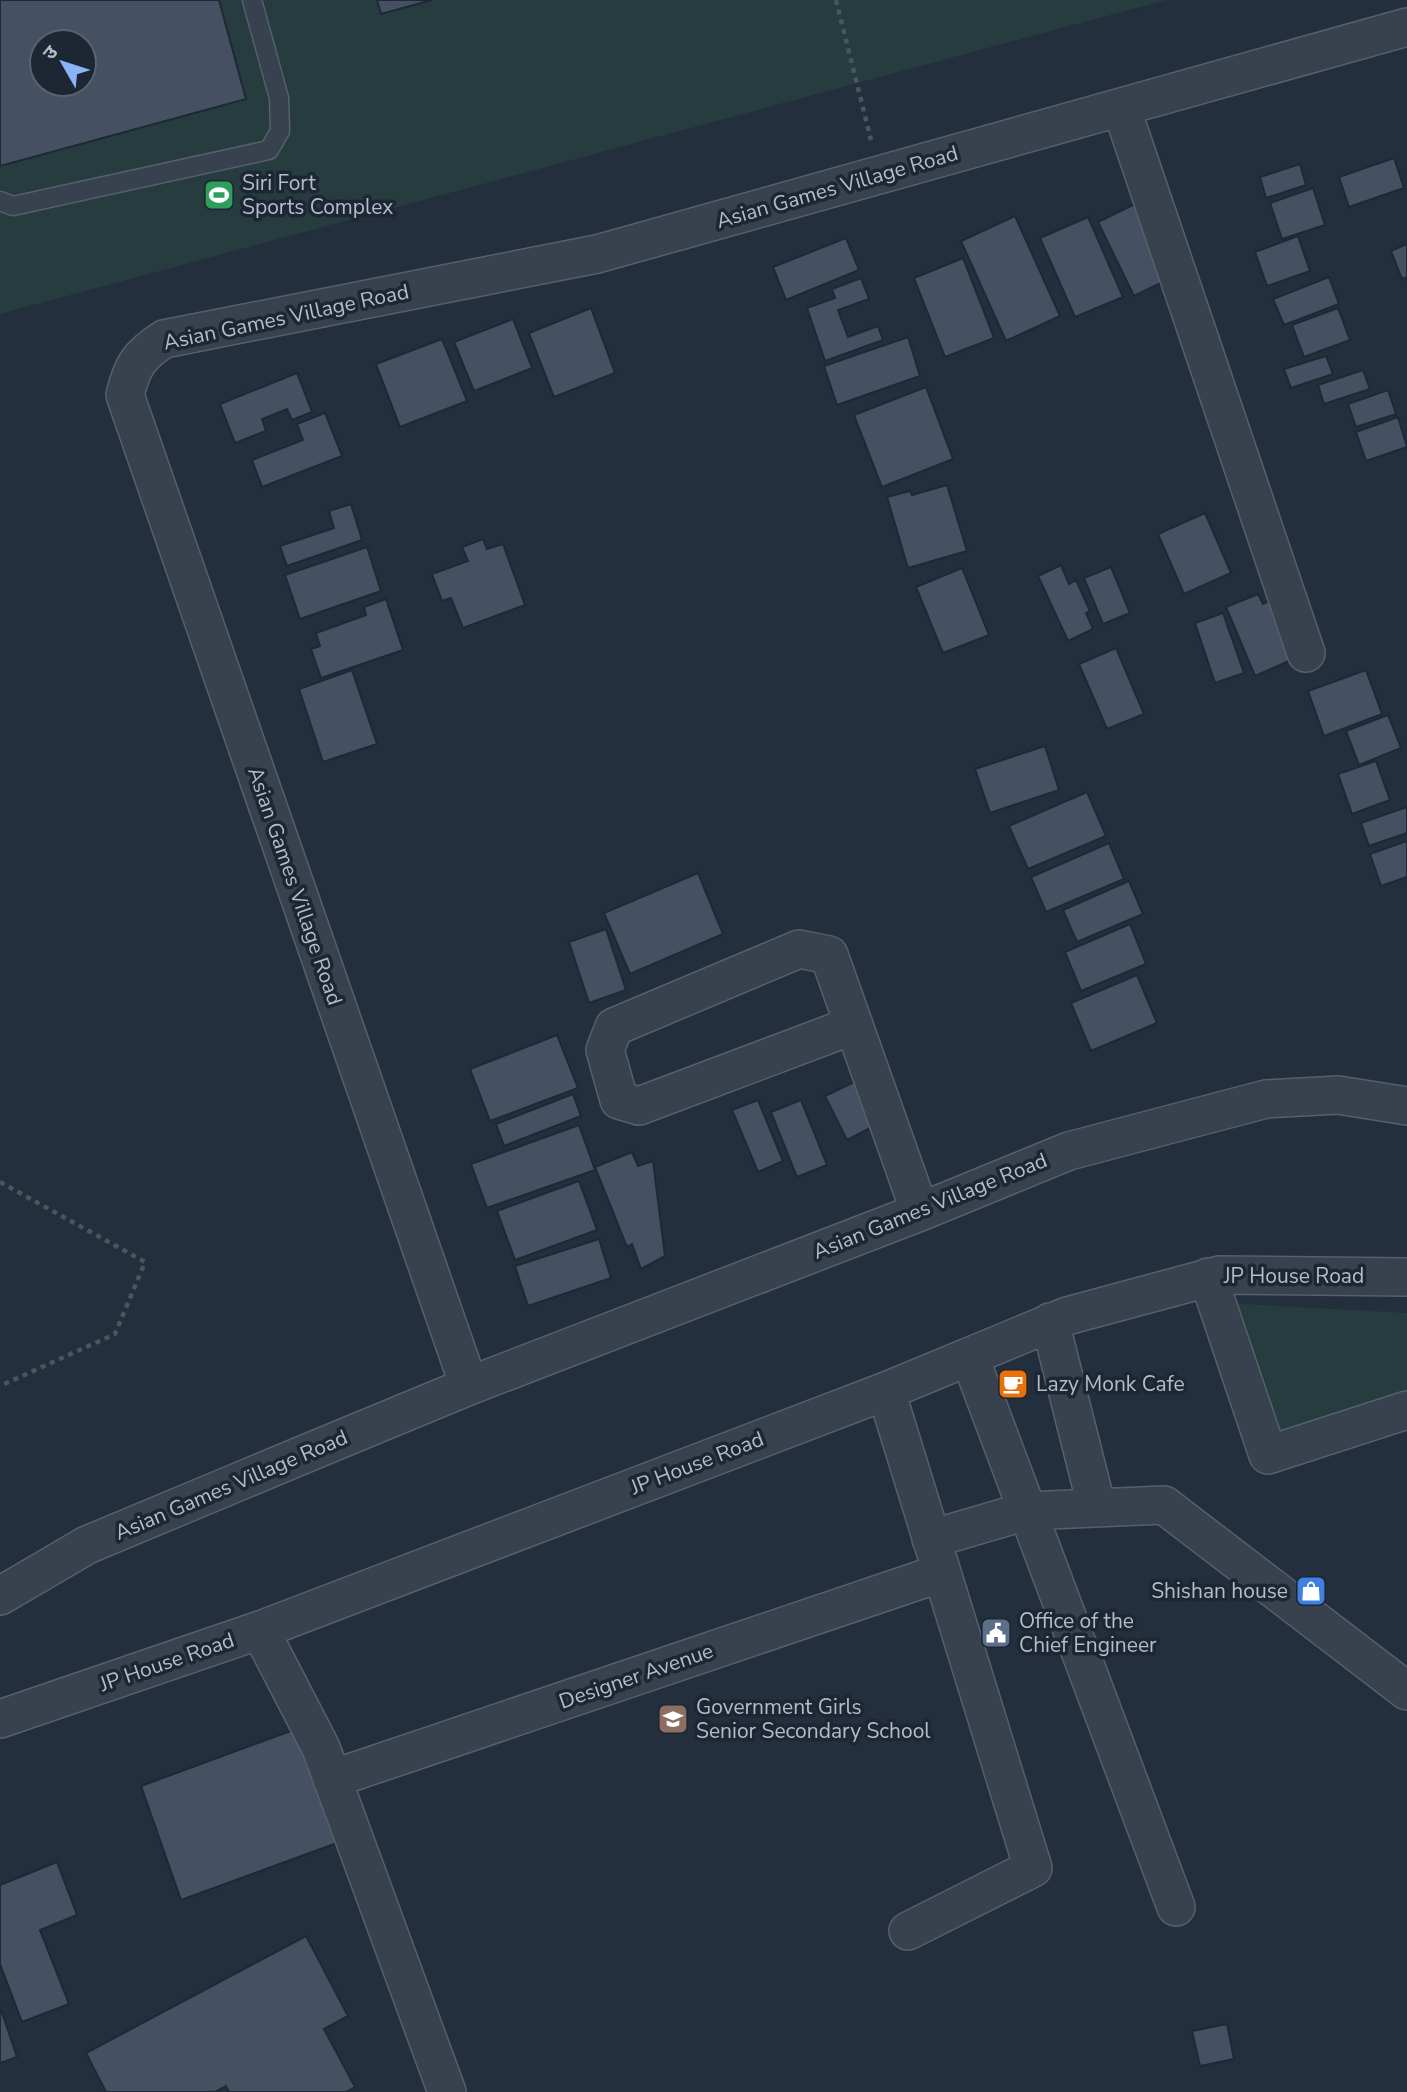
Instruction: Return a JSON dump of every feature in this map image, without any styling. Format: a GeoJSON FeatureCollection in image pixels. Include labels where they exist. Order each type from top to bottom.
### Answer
{"type":"FeatureCollection","features":[{"type":"Feature","properties":{"kind":"street","name":"Asian Games Village Road"},"geometry":{"type":"LineString","coordinates":[[469,1386],[125,395],[131,370],[146,350],[164,339],[597,254],[1407,27]]}},
{"type":"Feature","properties":{"kind":"street"},"geometry":{"type":"LineString","coordinates":[[1121,107],[1306,653]]}},
{"type":"Feature","properties":{"kind":"street"},"geometry":{"type":"LineString","coordinates":[[854,1025],[639,1106],[619,1100],[605,1050],[614,1027],[799,949],[829,955],[854,1025],[920,1212]]}},
{"type":"Feature","properties":{"kind":"street","name":"Asian Games Village Road"},"geometry":{"type":"LineString","coordinates":[[0,1596],[88,1545],[469,1386],[920,1212],[1069,1151],[1266,1099],[1338,1096],[1407,1106]]}},
{"type":"Feature","properties":{"kind":"street","name":"JP House Road"},"geometry":{"type":"LineString","coordinates":[[0,1719],[260,1630],[886,1391],[970,1358],[1050,1322],[1219,1275],[1407,1277]]}},
{"type":"Feature","properties":{"kind":"street"},"geometry":{"type":"LineString","coordinates":[[1208,1277],[1268,1455],[1407,1410]]}},
{"type":"Feature","properties":{"kind":"street"},"geometry":{"type":"LineString","coordinates":[[1050,1322],[1097,1508]]}},
{"type":"Feature","properties":{"kind":"street"},"geometry":{"type":"LineString","coordinates":[[970,1358],[1176,1907]]}},
{"type":"Feature","properties":{"kind":"street"},"geometry":{"type":"LineString","coordinates":[[886,1391],[1032,1868],[908,1931]]}},
{"type":"Feature","properties":{"kind":"street"},"geometry":{"type":"LineString","coordinates":[[931,1538],[1026,1511],[1164,1506],[1407,1691]]}},
{"type":"Feature","properties":{"kind":"street","name":"Designer Avenue"},"geometry":{"type":"LineString","coordinates":[[332,1779],[941,1573]]}},
{"type":"Feature","properties":{"kind":"street"},"geometry":{"type":"LineString","coordinates":[[260,1630],[321,1748],[447,2092]]}},
{"type":"Feature","properties":{"kind":"lane"},"geometry":{"type":"LineString","coordinates":[[0,201],[13,206],[269,150],[280,131],[279,98],[252,0]]}},
{"type":"Feature","properties":{"kind":"path"},"geometry":{"type":"LineString","coordinates":[[836,0],[880,174]]}},
{"type":"Feature","properties":{"kind":"path"},"geometry":{"type":"LineString","coordinates":[[0,1182],[145,1262],[115,1334],[0,1386]]}},
{"type":"Feature","properties":{"kind":"green space","name":"Siri Fort Sports Complex"},"geometry":{"type":"Polygon","coordinates":[[[0,0],[1166,0],[0,314],[0,0]]]}},
{"type":"Feature","properties":{"kind":"green space"},"geometry":{"type":"Polygon","coordinates":[[[1227,1303],[1407,1313],[1407,1396],[1274,1445],[1227,1303]]]}},
{"type":"Feature","properties":{"kind":"building"},"geometry":{"type":"Polygon","coordinates":[[[0,0],[219,0],[246,99],[0,166],[0,0]]]}},
{"type":"Feature","properties":{"kind":"building"},"geometry":{"type":"Polygon","coordinates":[[[377,0],[432,0],[381,14],[377,0]]]}},
{"type":"Feature","properties":{"kind":"building"},"geometry":{"type":"Polygon","coordinates":[[[1394,158],[1404,188],[1349,207],[1339,177],[1394,158]]]}},
{"type":"Feature","properties":{"kind":"building"},"geometry":{"type":"Polygon","coordinates":[[[1300,164],[1306,185],[1266,198],[1260,177],[1300,164]]]}},
{"type":"Feature","properties":{"kind":"building"},"geometry":{"type":"Polygon","coordinates":[[[1313,188],[1325,225],[1282,239],[1270,203],[1313,188]]]}},
{"type":"Feature","properties":{"kind":"building"},"geometry":{"type":"Polygon","coordinates":[[[1137,203],[1173,277],[1134,296],[1098,222],[1137,203]]]}},
{"type":"Feature","properties":{"kind":"building"},"geometry":{"type":"Polygon","coordinates":[[[1015,216],[1060,316],[1006,341],[961,241],[1015,216]]]}},
{"type":"Feature","properties":{"kind":"building"},"geometry":{"type":"Polygon","coordinates":[[[1088,217],[1123,297],[1075,317],[1040,238],[1088,217]]]}},
{"type":"Feature","properties":{"kind":"building"},"geometry":{"type":"Polygon","coordinates":[[[1298,236],[1310,271],[1267,286],[1255,252],[1298,236]]]}},
{"type":"Feature","properties":{"kind":"building"},"geometry":{"type":"Polygon","coordinates":[[[846,238],[859,270],[786,300],[773,267],[846,238]]]}},
{"type":"Feature","properties":{"kind":"building"},"geometry":{"type":"Polygon","coordinates":[[[1407,244],[1407,277],[1402,279],[1391,251],[1407,244]]]}},
{"type":"Feature","properties":{"kind":"building"},"geometry":{"type":"Polygon","coordinates":[[[963,258],[994,338],[945,357],[914,278],[963,258]]]}},
{"type":"Feature","properties":{"kind":"building"},"geometry":{"type":"Polygon","coordinates":[[[1329,277],[1339,304],[1284,325],[1273,299],[1329,277]]]}},
{"type":"Feature","properties":{"kind":"building"},"geometry":{"type":"Polygon","coordinates":[[[861,278],[869,299],[838,310],[848,337],[878,326],[883,340],[825,361],[807,308],[835,298],[832,289],[861,278]]]}},
{"type":"Feature","properties":{"kind":"building"},"geometry":{"type":"Polygon","coordinates":[[[591,308],[615,373],[554,397],[529,333],[591,308]]]}},
{"type":"Feature","properties":{"kind":"building"},"geometry":{"type":"Polygon","coordinates":[[[1338,308],[1350,340],[1304,357],[1292,325],[1338,308]]]}},
{"type":"Feature","properties":{"kind":"building"},"geometry":{"type":"Polygon","coordinates":[[[513,319],[532,368],[474,391],[454,342],[513,319]]]}},
{"type":"Feature","properties":{"kind":"building"},"geometry":{"type":"Polygon","coordinates":[[[908,337],[920,376],[837,405],[824,366],[908,337]]]}},
{"type":"Feature","properties":{"kind":"building"},"geometry":{"type":"Polygon","coordinates":[[[442,339],[467,401],[400,427],[376,364],[442,339]]]}},
{"type":"Feature","properties":{"kind":"building"},"geometry":{"type":"Polygon","coordinates":[[[1326,356],[1333,374],[1291,388],[1284,369],[1326,356]]]}},
{"type":"Feature","properties":{"kind":"building"},"geometry":{"type":"Polygon","coordinates":[[[1363,370],[1370,389],[1324,404],[1318,385],[1363,370]]]}},
{"type":"Feature","properties":{"kind":"building"},"geometry":{"type":"Polygon","coordinates":[[[297,373],[312,412],[292,420],[287,409],[262,419],[266,431],[235,443],[220,404],[297,373]]]}},
{"type":"Feature","properties":{"kind":"building"},"geometry":{"type":"Polygon","coordinates":[[[926,387],[953,459],[882,487],[854,415],[926,387]]]}},
{"type":"Feature","properties":{"kind":"building"},"geometry":{"type":"Polygon","coordinates":[[[1388,390],[1396,414],[1356,427],[1348,404],[1388,390]]]}},
{"type":"Feature","properties":{"kind":"building"},"geometry":{"type":"Polygon","coordinates":[[[325,413],[342,456],[262,487],[252,460],[303,440],[297,424],[325,413]]]}},
{"type":"Feature","properties":{"kind":"building"},"geometry":{"type":"Polygon","coordinates":[[[1398,417],[1407,447],[1366,461],[1356,432],[1398,417]]]}},
{"type":"Feature","properties":{"kind":"building"},"geometry":{"type":"Polygon","coordinates":[[[947,485],[967,551],[908,568],[887,497],[910,491],[912,495],[947,485]]]}},
{"type":"Feature","properties":{"kind":"building"},"geometry":{"type":"Polygon","coordinates":[[[351,504],[362,540],[287,566],[280,546],[334,528],[329,511],[351,504]]]}},
{"type":"Feature","properties":{"kind":"building"},"geometry":{"type":"Polygon","coordinates":[[[1205,513],[1231,573],[1184,594],[1158,534],[1205,513]]]}},
{"type":"Feature","properties":{"kind":"building"},"geometry":{"type":"Polygon","coordinates":[[[483,539],[487,549],[503,544],[525,605],[463,628],[451,598],[442,601],[432,574],[468,561],[462,547],[483,539]]]}},
{"type":"Feature","properties":{"kind":"building"},"geometry":{"type":"Polygon","coordinates":[[[367,547],[381,591],[300,619],[285,575],[367,547]]]}},
{"type":"Feature","properties":{"kind":"building"},"geometry":{"type":"Polygon","coordinates":[[[1061,565],[1069,584],[1076,580],[1090,611],[1086,613],[1093,629],[1068,641],[1038,576],[1061,565]]]}},
{"type":"Feature","properties":{"kind":"building"},"geometry":{"type":"Polygon","coordinates":[[[1111,567],[1130,613],[1103,624],[1084,578],[1111,567]]]}},
{"type":"Feature","properties":{"kind":"building"},"geometry":{"type":"Polygon","coordinates":[[[962,568],[989,635],[943,653],[916,587],[962,568]]]}},
{"type":"Feature","properties":{"kind":"building"},"geometry":{"type":"Polygon","coordinates":[[[1258,594],[1263,604],[1272,600],[1298,657],[1255,676],[1226,607],[1258,594]]]}},
{"type":"Feature","properties":{"kind":"building"},"geometry":{"type":"Polygon","coordinates":[[[386,599],[403,650],[321,678],[311,649],[320,646],[316,633],[366,615],[364,607],[386,599]]]}},
{"type":"Feature","properties":{"kind":"building"},"geometry":{"type":"Polygon","coordinates":[[[1223,613],[1244,673],[1215,683],[1195,623],[1223,613]]]}},
{"type":"Feature","properties":{"kind":"building"},"geometry":{"type":"Polygon","coordinates":[[[1116,648],[1144,714],[1107,729],[1079,664],[1116,648]]]}},
{"type":"Feature","properties":{"kind":"building"},"geometry":{"type":"Polygon","coordinates":[[[352,670],[377,744],[323,762],[299,689],[352,670]]]}},
{"type":"Feature","properties":{"kind":"building"},"geometry":{"type":"Polygon","coordinates":[[[1366,670],[1382,714],[1324,736],[1308,691],[1366,670]]]}},
{"type":"Feature","properties":{"kind":"building"},"geometry":{"type":"Polygon","coordinates":[[[1388,715],[1401,748],[1359,765],[1346,731],[1388,715]]]}},
{"type":"Feature","properties":{"kind":"building"},"geometry":{"type":"Polygon","coordinates":[[[1045,746],[1059,790],[990,813],[975,769],[1045,746]]]}},
{"type":"Feature","properties":{"kind":"building"},"geometry":{"type":"Polygon","coordinates":[[[1376,761],[1390,800],[1352,814],[1338,774],[1376,761]]]}},
{"type":"Feature","properties":{"kind":"building"},"geometry":{"type":"Polygon","coordinates":[[[1087,792],[1106,836],[1028,869],[1009,826],[1087,792]]]}},
{"type":"Feature","properties":{"kind":"building"},"geometry":{"type":"Polygon","coordinates":[[[1407,807],[1407,833],[1369,846],[1361,823],[1407,807]]]}},
{"type":"Feature","properties":{"kind":"building"},"geometry":{"type":"Polygon","coordinates":[[[1407,841],[1407,877],[1381,886],[1370,854],[1407,841]]]}},
{"type":"Feature","properties":{"kind":"building"},"geometry":{"type":"Polygon","coordinates":[[[1109,843],[1124,879],[1046,912],[1031,877],[1109,843]]]}},
{"type":"Feature","properties":{"kind":"building"},"geometry":{"type":"Polygon","coordinates":[[[698,873],[723,934],[630,974],[604,913],[698,873]]]}},
{"type":"Feature","properties":{"kind":"building"},"geometry":{"type":"Polygon","coordinates":[[[1129,881],[1143,914],[1077,942],[1063,910],[1129,881]]]}},
{"type":"Feature","properties":{"kind":"building"},"geometry":{"type":"Polygon","coordinates":[[[1130,924],[1146,964],[1081,991],[1065,952],[1130,924]]]}},
{"type":"Feature","properties":{"kind":"building"},"geometry":{"type":"Polygon","coordinates":[[[606,929],[626,990],[589,1003],[569,942],[606,929]]]}},
{"type":"Feature","properties":{"kind":"building"},"geometry":{"type":"Polygon","coordinates":[[[1137,975],[1157,1023],[1091,1051],[1071,1003],[1137,975]]]}},
{"type":"Feature","properties":{"kind":"building"},"geometry":{"type":"Polygon","coordinates":[[[557,1035],[578,1088],[490,1121],[470,1069],[557,1035]]]}},
{"type":"Feature","properties":{"kind":"building"},"geometry":{"type":"Polygon","coordinates":[[[856,1081],[878,1124],[847,1140],[825,1096],[856,1081]]]}},
{"type":"Feature","properties":{"kind":"building"},"geometry":{"type":"Polygon","coordinates":[[[573,1094],[581,1116],[504,1146],[496,1124],[573,1094]]]}},
{"type":"Feature","properties":{"kind":"building"},"geometry":{"type":"Polygon","coordinates":[[[758,1100],[783,1161],[758,1172],[732,1110],[758,1100]]]}},
{"type":"Feature","properties":{"kind":"building"},"geometry":{"type":"Polygon","coordinates":[[[801,1100],[827,1165],[797,1177],[771,1112],[801,1100]]]}},
{"type":"Feature","properties":{"kind":"building"},"geometry":{"type":"Polygon","coordinates":[[[579,1125],[595,1170],[487,1208],[471,1164],[579,1125]]]}},
{"type":"Feature","properties":{"kind":"building"},"geometry":{"type":"Polygon","coordinates":[[[632,1152],[638,1166],[653,1161],[665,1256],[641,1269],[632,1244],[627,1247],[595,1167],[632,1152]]]}},
{"type":"Feature","properties":{"kind":"building"},"geometry":{"type":"Polygon","coordinates":[[[579,1181],[597,1230],[515,1260],[497,1211],[579,1181]]]}},
{"type":"Feature","properties":{"kind":"building"},"geometry":{"type":"Polygon","coordinates":[[[599,1239],[611,1278],[528,1306],[515,1266],[599,1239]]]}},
{"type":"Feature","properties":{"kind":"building"},"geometry":{"type":"Polygon","coordinates":[[[296,1729],[337,1843],[181,1900],[141,1786],[296,1729]]]}},
{"type":"Feature","properties":{"kind":"building"},"geometry":{"type":"Polygon","coordinates":[[[57,1862],[77,1915],[40,1930],[69,2004],[22,2022],[0,1964],[0,1885],[57,1862]]]}},
{"type":"Feature","properties":{"kind":"building"},"geometry":{"type":"Polygon","coordinates":[[[306,1936],[348,2016],[324,2029],[355,2087],[346,2092],[229,2092],[226,2086],[215,2092],[106,2092],[86,2053],[306,1936]]]}},
{"type":"Feature","properties":{"kind":"building"},"geometry":{"type":"Polygon","coordinates":[[[0,2007],[17,2057],[0,2063],[0,2007]]]}},
{"type":"Feature","properties":{"kind":"building"},"geometry":{"type":"Polygon","coordinates":[[[1227,2024],[1234,2059],[1200,2066],[1192,2031],[1227,2024]]]}},
{"type":"Feature","properties":{"kind":"place","name":"Siri Fort Sports Complex"},"geometry":{"type":"Point","coordinates":[219,195]}},
{"type":"Feature","properties":{"kind":"place","name":"Lazy Monk Cafe"},"geometry":{"type":"Point","coordinates":[1013,1384]}},
{"type":"Feature","properties":{"kind":"place","name":"Shishan house"},"geometry":{"type":"Point","coordinates":[1311,1591]}},
{"type":"Feature","properties":{"kind":"place","name":"Office of the Chief Engineer"},"geometry":{"type":"Point","coordinates":[996,1633]}},
{"type":"Feature","properties":{"kind":"place","name":"Government Girls Senior Secondary School"},"geometry":{"type":"Point","coordinates":[673,1719]}}]}
